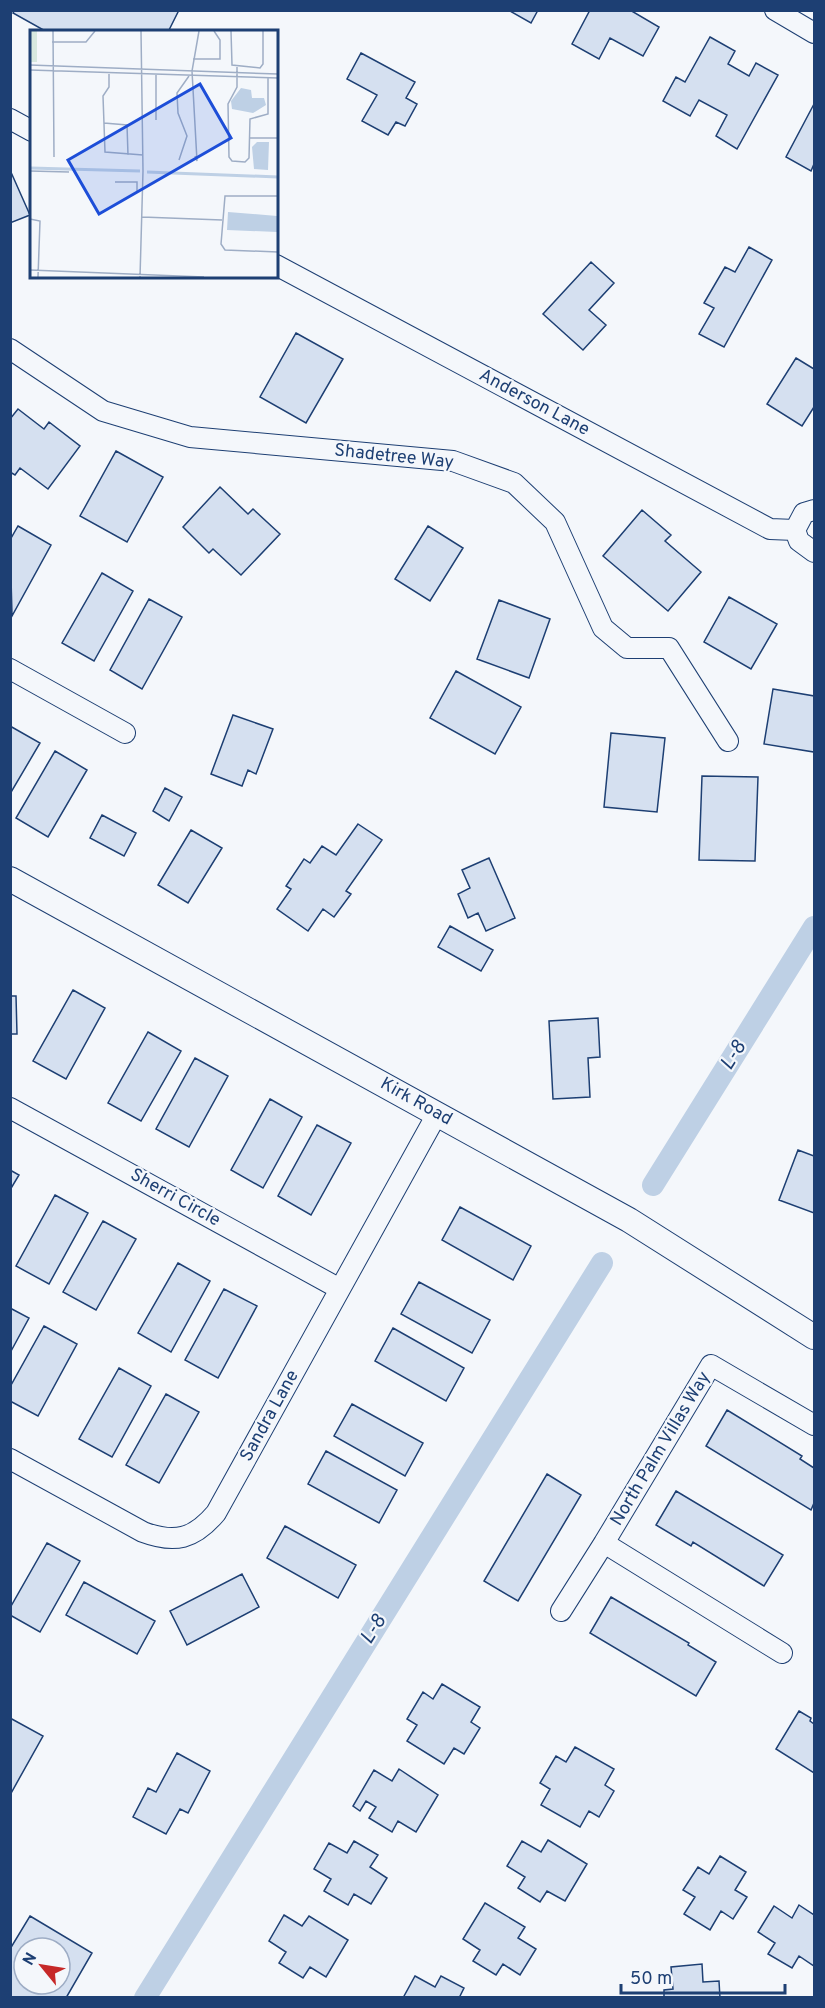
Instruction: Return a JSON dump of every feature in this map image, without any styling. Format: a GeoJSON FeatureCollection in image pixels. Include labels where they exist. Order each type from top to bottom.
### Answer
{"type":"FeatureCollection","features":[{"type":"Feature","properties":{"kind":"street"},"geometry":{"type":"LineString","coordinates":[[775,10],[814,33]]}},
{"type":"Feature","properties":{"kind":"street"},"geometry":{"type":"LineString","coordinates":[[10,119],[30,130]]}},
{"type":"Feature","properties":{"kind":"street","name":"Anderson Lane"},"geometry":{"type":"LineString","coordinates":[[278,266],[770,529],[795,530]]}},
{"type":"Feature","properties":{"kind":"street","name":"Shadetree Way"},"geometry":{"type":"LineString","coordinates":[[10,349],[103,411],[190,437],[453,461],[514,483],[555,522],[603,628],[627,648],[669,648],[728,741]]}},
{"type":"Feature","properties":{"kind":"street"},"geometry":{"type":"LineString","coordinates":[[814,510],[804,513],[795,530],[799,541],[814,552]]}},
{"type":"Feature","properties":{"kind":"street"},"geometry":{"type":"LineString","coordinates":[[10,669],[125,733]]}},
{"type":"Feature","properties":{"kind":"street","name":"Kirk Road"},"geometry":{"type":"LineString","coordinates":[[10,879],[629,1220],[814,1336]]}},
{"type":"Feature","properties":{"kind":"street","name":"Sherri Circle"},"geometry":{"type":"LineString","coordinates":[[10,1108],[340,1289]]}},
{"type":"Feature","properties":{"kind":"street","name":"Sandra Lane"},"geometry":{"type":"LineString","coordinates":[[10,1459],[143,1532],[159,1538],[175,1539],[191,1535],[205,1526],[216,1513],[437,1114]]}},
{"type":"Feature","properties":{"kind":"street","name":"North Palm Villas Way"},"geometry":{"type":"LineString","coordinates":[[561,1611],[711,1365],[814,1425]]}},
{"type":"Feature","properties":{"kind":"street","name":"North Palm Villas Way"},"geometry":{"type":"LineString","coordinates":[[604,1543],[782,1653]]}},
{"type":"Feature","properties":{"kind":"building"},"geometry":{"type":"Polygon","coordinates":[[[15,10],[179,10],[169,30],[43,30],[13,13],[15,10]]]}},
{"type":"Feature","properties":{"kind":"building"},"geometry":{"type":"Polygon","coordinates":[[[508,10],[538,10],[531,23],[508,10]]]}},
{"type":"Feature","properties":{"kind":"building"},"geometry":{"type":"Polygon","coordinates":[[[590,10],[630,10],[659,27],[643,56],[610,38],[599,59],[572,44],[590,10]]]}},
{"type":"Feature","properties":{"kind":"building"},"geometry":{"type":"Polygon","coordinates":[[[710,37],[735,51],[728,64],[749,76],[756,63],[778,75],[737,149],[716,136],[727,115],[699,100],[690,116],[663,101],[676,77],[685,82],[710,37]]]}},
{"type":"Feature","properties":{"kind":"building"},"geometry":{"type":"Polygon","coordinates":[[[361,53],[415,82],[406,98],[417,104],[405,126],[396,122],[388,135],[362,121],[377,95],[347,79],[361,53]]]}},
{"type":"Feature","properties":{"kind":"building"},"geometry":{"type":"Polygon","coordinates":[[[814,104],[814,164],[811,171],[786,157],[814,104]]]}},
{"type":"Feature","properties":{"kind":"building"},"geometry":{"type":"Polygon","coordinates":[[[10,170],[30,215],[10,223],[10,170]]]}},
{"type":"Feature","properties":{"kind":"building"},"geometry":{"type":"Polygon","coordinates":[[[749,247],[772,260],[724,347],[699,334],[714,308],[704,303],[725,267],[735,272],[749,247]]]}},
{"type":"Feature","properties":{"kind":"building"},"geometry":{"type":"Polygon","coordinates":[[[591,262],[614,283],[589,310],[606,325],[583,350],[543,314],[591,262]]]}},
{"type":"Feature","properties":{"kind":"building"},"geometry":{"type":"Polygon","coordinates":[[[296,333],[343,359],[306,423],[260,397],[296,333]]]}},
{"type":"Feature","properties":{"kind":"building"},"geometry":{"type":"Polygon","coordinates":[[[796,358],[814,369],[814,407],[802,426],[767,404],[796,358]]]}},
{"type":"Feature","properties":{"kind":"building"},"geometry":{"type":"Polygon","coordinates":[[[18,409],[44,429],[49,422],[80,446],[48,489],[20,468],[15,475],[10,472],[10,419],[18,409]]]}},
{"type":"Feature","properties":{"kind":"building"},"geometry":{"type":"Polygon","coordinates":[[[116,451],[163,477],[127,542],[80,516],[116,451]]]}},
{"type":"Feature","properties":{"kind":"building"},"geometry":{"type":"Polygon","coordinates":[[[220,487],[248,514],[253,509],[280,534],[241,575],[213,549],[209,553],[183,527],[220,487]]]}},
{"type":"Feature","properties":{"kind":"building"},"geometry":{"type":"Polygon","coordinates":[[[642,510],[671,535],[665,541],[701,572],[668,611],[603,556],[642,510]]]}},
{"type":"Feature","properties":{"kind":"building"},"geometry":{"type":"Polygon","coordinates":[[[18,526],[51,545],[12,616],[10,540],[18,526]]]}},
{"type":"Feature","properties":{"kind":"building"},"geometry":{"type":"Polygon","coordinates":[[[428,526],[463,548],[430,601],[395,579],[428,526]]]}},
{"type":"Feature","properties":{"kind":"building"},"geometry":{"type":"Polygon","coordinates":[[[102,573],[133,591],[94,661],[62,643],[102,573]]]}},
{"type":"Feature","properties":{"kind":"building"},"geometry":{"type":"Polygon","coordinates":[[[729,597],[777,624],[751,669],[704,642],[729,597]]]}},
{"type":"Feature","properties":{"kind":"building"},"geometry":{"type":"Polygon","coordinates":[[[149,599],[182,617],[142,689],[110,670],[149,599]]]}},
{"type":"Feature","properties":{"kind":"building"},"geometry":{"type":"Polygon","coordinates":[[[499,600],[550,619],[529,678],[477,659],[499,600]]]}},
{"type":"Feature","properties":{"kind":"building"},"geometry":{"type":"Polygon","coordinates":[[[456,671],[521,707],[495,754],[430,718],[456,671]]]}},
{"type":"Feature","properties":{"kind":"building"},"geometry":{"type":"Polygon","coordinates":[[[773,689],[814,696],[814,752],[764,744],[773,689]]]}},
{"type":"Feature","properties":{"kind":"building"},"geometry":{"type":"Polygon","coordinates":[[[233,715],[273,729],[256,774],[248,770],[242,786],[211,774],[233,715]]]}},
{"type":"Feature","properties":{"kind":"building"},"geometry":{"type":"Polygon","coordinates":[[[10,726],[40,743],[10,794],[10,726]]]}},
{"type":"Feature","properties":{"kind":"building"},"geometry":{"type":"Polygon","coordinates":[[[611,733],[665,738],[657,812],[604,807],[611,733]]]}},
{"type":"Feature","properties":{"kind":"building"},"geometry":{"type":"Polygon","coordinates":[[[55,751],[87,770],[48,837],[16,818],[55,751]]]}},
{"type":"Feature","properties":{"kind":"building"},"geometry":{"type":"Polygon","coordinates":[[[702,776],[758,777],[755,861],[699,860],[702,776]]]}},
{"type":"Feature","properties":{"kind":"building"},"geometry":{"type":"Polygon","coordinates":[[[165,788],[182,797],[169,821],[153,811],[165,788]]]}},
{"type":"Feature","properties":{"kind":"building"},"geometry":{"type":"Polygon","coordinates":[[[102,815],[136,833],[124,856],[90,838],[102,815]]]}},
{"type":"Feature","properties":{"kind":"building"},"geometry":{"type":"Polygon","coordinates":[[[358,824],[382,840],[346,891],[351,894],[334,917],[323,909],[308,931],[277,909],[291,889],[286,886],[304,859],[310,863],[322,846],[336,855],[358,824]]]}},
{"type":"Feature","properties":{"kind":"building"},"geometry":{"type":"Polygon","coordinates":[[[191,830],[222,848],[188,903],[158,885],[191,830]]]}},
{"type":"Feature","properties":{"kind":"building"},"geometry":{"type":"Polygon","coordinates":[[[489,858],[515,918],[486,931],[478,913],[468,918],[458,894],[470,888],[462,870],[489,858]]]}},
{"type":"Feature","properties":{"kind":"building"},"geometry":{"type":"Polygon","coordinates":[[[450,926],[493,950],[481,971],[438,947],[450,926]]]}},
{"type":"Feature","properties":{"kind":"building"},"geometry":{"type":"Polygon","coordinates":[[[73,990],[105,1008],[66,1079],[33,1061],[73,990]]]}},
{"type":"Feature","properties":{"kind":"building"},"geometry":{"type":"Polygon","coordinates":[[[10,996],[16,996],[17,1034],[10,1034],[10,996]]]}},
{"type":"Feature","properties":{"kind":"building"},"geometry":{"type":"Polygon","coordinates":[[[598,1018],[600,1057],[588,1058],[590,1097],[553,1099],[549,1021],[598,1018]]]}},
{"type":"Feature","properties":{"kind":"building"},"geometry":{"type":"Polygon","coordinates":[[[148,1032],[181,1051],[141,1121],[108,1103],[148,1032]]]}},
{"type":"Feature","properties":{"kind":"building"},"geometry":{"type":"Polygon","coordinates":[[[195,1058],[228,1076],[189,1147],[156,1129],[195,1058]]]}},
{"type":"Feature","properties":{"kind":"building"},"geometry":{"type":"Polygon","coordinates":[[[270,1099],[302,1117],[263,1188],[231,1170],[270,1099]]]}},
{"type":"Feature","properties":{"kind":"building"},"geometry":{"type":"Polygon","coordinates":[[[317,1125],[351,1143],[311,1215],[278,1196],[317,1125]]]}},
{"type":"Feature","properties":{"kind":"building"},"geometry":{"type":"Polygon","coordinates":[[[798,1150],[814,1156],[814,1213],[779,1200],[798,1150]]]}},
{"type":"Feature","properties":{"kind":"building"},"geometry":{"type":"Polygon","coordinates":[[[10,1170],[19,1175],[10,1190],[10,1170]]]}},
{"type":"Feature","properties":{"kind":"building"},"geometry":{"type":"Polygon","coordinates":[[[55,1195],[88,1213],[49,1284],[16,1266],[55,1195]]]}},
{"type":"Feature","properties":{"kind":"building"},"geometry":{"type":"Polygon","coordinates":[[[460,1207],[531,1246],[513,1280],[442,1240],[460,1207]]]}},
{"type":"Feature","properties":{"kind":"building"},"geometry":{"type":"Polygon","coordinates":[[[103,1221],[136,1239],[96,1310],[63,1292],[103,1221]]]}},
{"type":"Feature","properties":{"kind":"building"},"geometry":{"type":"Polygon","coordinates":[[[178,1263],[210,1281],[171,1352],[138,1333],[178,1263]]]}},
{"type":"Feature","properties":{"kind":"building"},"geometry":{"type":"Polygon","coordinates":[[[419,1282],[490,1320],[472,1353],[401,1314],[419,1282]]]}},
{"type":"Feature","properties":{"kind":"building"},"geometry":{"type":"Polygon","coordinates":[[[224,1289],[257,1306],[218,1378],[185,1360],[224,1289]]]}},
{"type":"Feature","properties":{"kind":"building"},"geometry":{"type":"Polygon","coordinates":[[[10,1308],[29,1318],[10,1353],[10,1308]]]}},
{"type":"Feature","properties":{"kind":"building"},"geometry":{"type":"Polygon","coordinates":[[[44,1326],[77,1344],[38,1416],[10,1401],[10,1387],[44,1326]]]}},
{"type":"Feature","properties":{"kind":"building"},"geometry":{"type":"Polygon","coordinates":[[[393,1328],[464,1368],[446,1401],[375,1361],[393,1328]]]}},
{"type":"Feature","properties":{"kind":"building"},"geometry":{"type":"Polygon","coordinates":[[[119,1368],[151,1386],[112,1457],[79,1439],[119,1368]]]}},
{"type":"Feature","properties":{"kind":"building"},"geometry":{"type":"Polygon","coordinates":[[[166,1394],[199,1412],[159,1483],[126,1465],[166,1394]]]}},
{"type":"Feature","properties":{"kind":"building"},"geometry":{"type":"Polygon","coordinates":[[[352,1404],[423,1443],[405,1476],[334,1436],[352,1404]]]}},
{"type":"Feature","properties":{"kind":"building"},"geometry":{"type":"Polygon","coordinates":[[[727,1410],[802,1456],[800,1459],[814,1468],[814,1503],[811,1510],[706,1446],[727,1410]]]}},
{"type":"Feature","properties":{"kind":"building"},"geometry":{"type":"Polygon","coordinates":[[[326,1451],[397,1490],[379,1523],[308,1484],[326,1451]]]}},
{"type":"Feature","properties":{"kind":"building"},"geometry":{"type":"Polygon","coordinates":[[[547,1474],[581,1495],[518,1601],[484,1581],[547,1474]]]}},
{"type":"Feature","properties":{"kind":"building"},"geometry":{"type":"Polygon","coordinates":[[[676,1491],[783,1555],[764,1586],[693,1542],[691,1546],[656,1525],[676,1491]]]}},
{"type":"Feature","properties":{"kind":"building"},"geometry":{"type":"Polygon","coordinates":[[[285,1526],[356,1565],[338,1598],[267,1558],[285,1526]]]}},
{"type":"Feature","properties":{"kind":"building"},"geometry":{"type":"Polygon","coordinates":[[[47,1543],[80,1561],[40,1632],[10,1615],[10,1608],[47,1543]]]}},
{"type":"Feature","properties":{"kind":"building"},"geometry":{"type":"Polygon","coordinates":[[[242,1574],[259,1607],[187,1645],[170,1611],[242,1574]]]}},
{"type":"Feature","properties":{"kind":"building"},"geometry":{"type":"Polygon","coordinates":[[[84,1582],[155,1621],[137,1654],[66,1615],[84,1582]]]}},
{"type":"Feature","properties":{"kind":"building"},"geometry":{"type":"Polygon","coordinates":[[[611,1597],[689,1643],[688,1645],[716,1662],[696,1696],[590,1633],[611,1597]]]}},
{"type":"Feature","properties":{"kind":"building"},"geometry":{"type":"Polygon","coordinates":[[[442,1684],[480,1707],[471,1722],[480,1728],[464,1754],[454,1748],[444,1764],[407,1741],[417,1725],[407,1719],[423,1692],[433,1699],[442,1684]]]}},
{"type":"Feature","properties":{"kind":"building"},"geometry":{"type":"Polygon","coordinates":[[[799,1711],[811,1718],[810,1721],[814,1724],[814,1773],[776,1749],[799,1711]]]}},
{"type":"Feature","properties":{"kind":"building"},"geometry":{"type":"Polygon","coordinates":[[[10,1718],[43,1736],[10,1795],[10,1718]]]}},
{"type":"Feature","properties":{"kind":"building"},"geometry":{"type":"Polygon","coordinates":[[[575,1747],[614,1769],[605,1785],[614,1791],[599,1817],[589,1811],[580,1827],[541,1805],[550,1789],[540,1783],[556,1756],[566,1762],[575,1747]]]}},
{"type":"Feature","properties":{"kind":"building"},"geometry":{"type":"Polygon","coordinates":[[[177,1753],[210,1771],[188,1813],[180,1809],[166,1834],[133,1817],[148,1788],[156,1792],[177,1753]]]}},
{"type":"Feature","properties":{"kind":"building"},"geometry":{"type":"Polygon","coordinates":[[[399,1769],[438,1795],[416,1832],[398,1821],[392,1832],[369,1818],[376,1807],[366,1801],[360,1811],[353,1806],[374,1770],[392,1781],[399,1769]]]}},
{"type":"Feature","properties":{"kind":"building"},"geometry":{"type":"Polygon","coordinates":[[[548,1840],[587,1864],[565,1901],[547,1891],[540,1902],[518,1888],[525,1877],[507,1866],[522,1841],[541,1852],[548,1840]]]}},
{"type":"Feature","properties":{"kind":"building"},"geometry":{"type":"Polygon","coordinates":[[[354,1841],[378,1855],[370,1867],[387,1878],[371,1904],[354,1894],[348,1905],[324,1891],[331,1879],[314,1869],[329,1843],[347,1853],[354,1841]]]}},
{"type":"Feature","properties":{"kind":"building"},"geometry":{"type":"Polygon","coordinates":[[[720,1856],[746,1872],[735,1890],[747,1897],[733,1919],[721,1911],[710,1930],[684,1914],[695,1897],[683,1890],[698,1867],[709,1874],[720,1856]]]}},
{"type":"Feature","properties":{"kind":"building"},"geometry":{"type":"Polygon","coordinates":[[[485,1903],[525,1927],[518,1938],[536,1949],[520,1975],[503,1964],[496,1975],[473,1961],[480,1950],[463,1939],[485,1903]]]}},
{"type":"Feature","properties":{"kind":"building"},"geometry":{"type":"Polygon","coordinates":[[[799,1905],[814,1915],[814,1966],[799,1956],[792,1968],[768,1954],[775,1943],[758,1932],[774,1906],[792,1918],[799,1905]]]}},
{"type":"Feature","properties":{"kind":"building"},"geometry":{"type":"Polygon","coordinates":[[[284,1915],[302,1926],[309,1916],[348,1940],[326,1977],[310,1967],[303,1978],[279,1963],[286,1952],[269,1941],[284,1915]]]}},
{"type":"Feature","properties":{"kind":"building"},"geometry":{"type":"Polygon","coordinates":[[[30,1916],[64,1936],[18,1936],[30,1916]]]}},
{"type":"Feature","properties":{"kind":"building"},"geometry":{"type":"Polygon","coordinates":[[[72,1941],[92,1953],[72,1988],[72,1941]]]}},
{"type":"Feature","properties":{"kind":"building"},"geometry":{"type":"Polygon","coordinates":[[[12,1946],[12,1996],[67,1996],[66,1998],[10,1998],[10,1949],[12,1946]]]}},
{"type":"Feature","properties":{"kind":"building"},"geometry":{"type":"Polygon","coordinates":[[[702,1964],[703,1982],[719,1981],[720,1998],[664,1998],[664,1990],[673,1989],[671,1967],[702,1964]]]}},
{"type":"Feature","properties":{"kind":"building"},"geometry":{"type":"Polygon","coordinates":[[[415,1976],[435,1987],[441,1976],[464,1988],[459,1998],[403,1998],[415,1976]]]}},
{"type":"Feature","properties":{"kind":"waterway","name":"L-8"},"geometry":{"type":"LineString","coordinates":[[653,1185],[814,927]]}},
{"type":"Feature","properties":{"kind":"waterway","name":"L-8"},"geometry":{"type":"LineString","coordinates":[[145,1998],[602,1263]]}}]}
